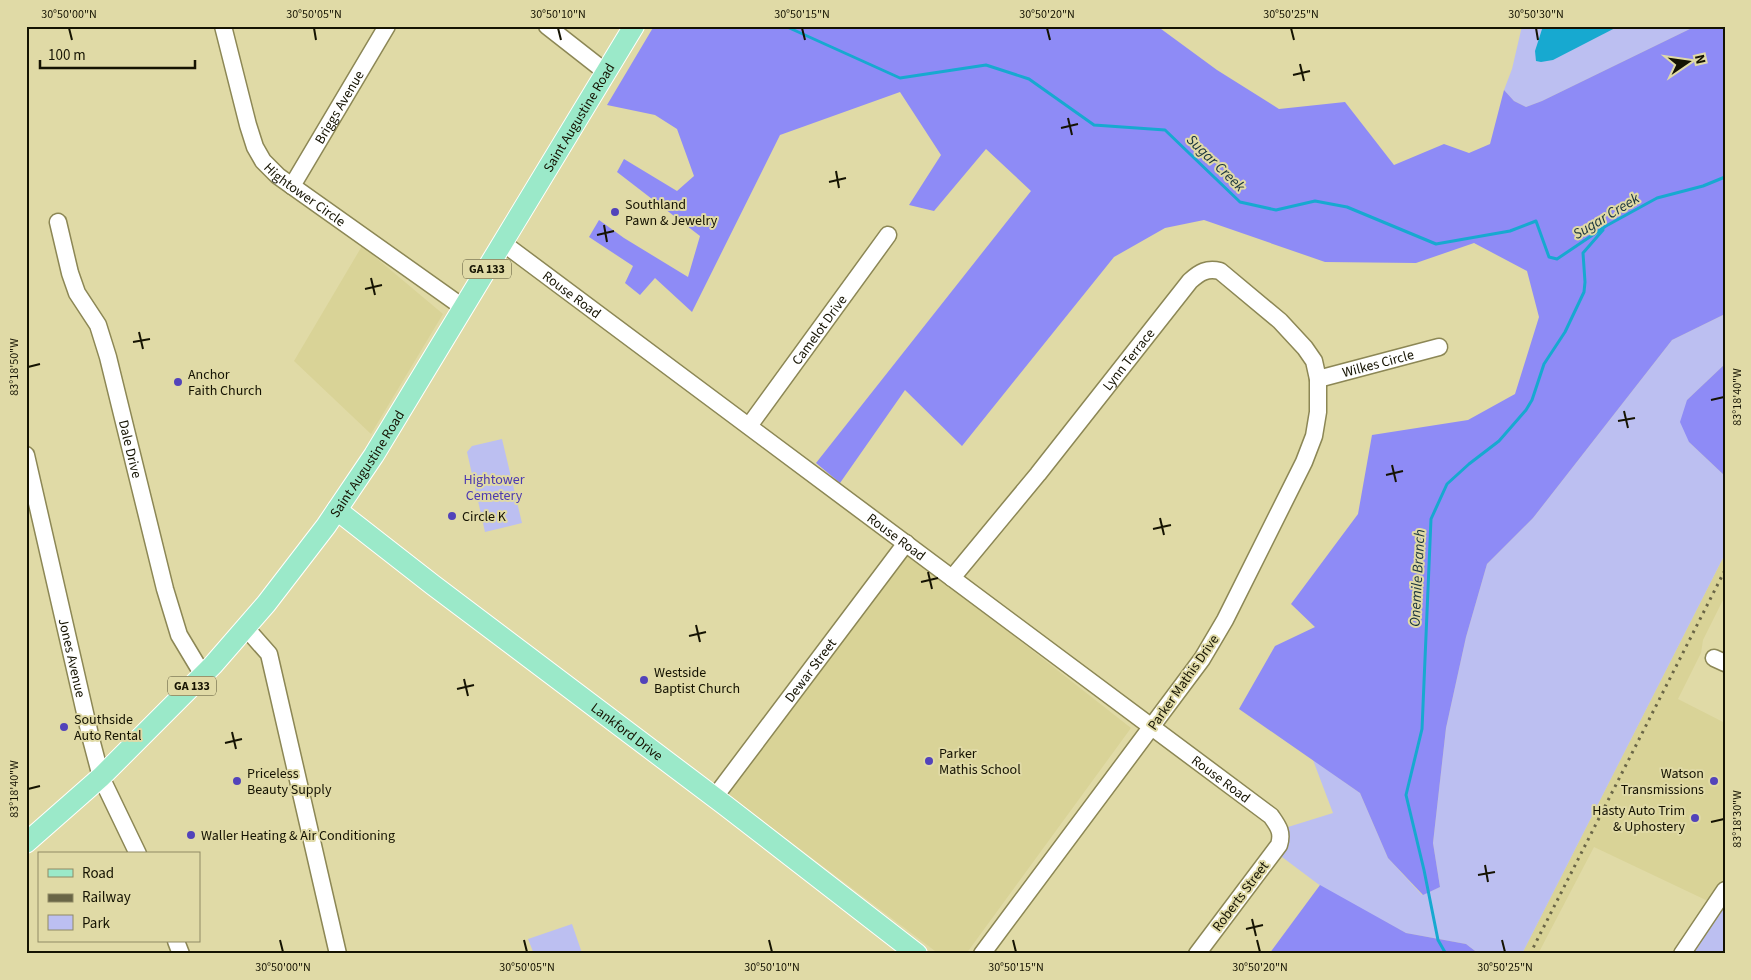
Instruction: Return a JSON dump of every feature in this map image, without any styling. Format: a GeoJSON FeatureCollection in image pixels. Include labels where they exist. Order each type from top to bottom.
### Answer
{"type":"FeatureCollection","features":[{"type":"Feature","properties":{"kind":"main road","name":"Saint Augustine Road"},"geometry":{"type":"LineString","coordinates":[[26,843],[101,777],[202,675],[246,628],[283,583],[337,510],[374,455],[634,26]]}},
{"type":"Feature","properties":{"kind":"main road","name":"Lankford Drive"},"geometry":{"type":"LineString","coordinates":[[337,510],[917,954]]}},
{"type":"Feature","properties":{"kind":"street","name":"Hightower Circle"},"geometry":{"type":"LineString","coordinates":[[223,26],[248,125],[255,147],[263,161],[271,170],[292,186],[464,308]]}},
{"type":"Feature","properties":{"kind":"street","name":"Briggs Avenue"},"geometry":{"type":"LineString","coordinates":[[292,186],[387,26]]}},
{"type":"Feature","properties":{"kind":"street"},"geometry":{"type":"LineString","coordinates":[[547,26],[606,73]]}},
{"type":"Feature","properties":{"kind":"street","name":"Dale Drive"},"geometry":{"type":"LineString","coordinates":[[58,222],[70,273],[77,293],[98,325],[108,357],[179,635],[202,675]]}},
{"type":"Feature","properties":{"kind":"street","name":"Camelot Drive"},"geometry":{"type":"LineString","coordinates":[[749,426],[888,234]]}},
{"type":"Feature","properties":{"kind":"street","name":"Rouse Road"},"geometry":{"type":"LineString","coordinates":[[503,243],[1271,816],[1281,829],[1282,838]]}},
{"type":"Feature","properties":{"kind":"street","name":"Lynn Terrace"},"geometry":{"type":"LineString","coordinates":[[952,578],[1038,474],[1190,281],[1199,273],[1210,269],[1220,272],[1280,321],[1310,354],[1314,361],[1318,379]]}},
{"type":"Feature","properties":{"kind":"street","name":"Wilkes Circle"},"geometry":{"type":"LineString","coordinates":[[1318,379],[1439,347]]}},
{"type":"Feature","properties":{"kind":"street","name":"Parker Mathis Drive"},"geometry":{"type":"LineString","coordinates":[[982,954],[1202,659],[1225,620],[1304,462],[1314,436],[1318,412],[1318,379]]}},
{"type":"Feature","properties":{"kind":"street","name":"Jones Avenue"},"geometry":{"type":"LineString","coordinates":[[26,455],[101,777],[137,852]]}},
{"type":"Feature","properties":{"kind":"street","name":"Dewar Street"},"geometry":{"type":"LineString","coordinates":[[714,798],[906,543]]}},
{"type":"Feature","properties":{"kind":"street"},"geometry":{"type":"LineString","coordinates":[[246,628],[269,654],[338,954]]}},
{"type":"Feature","properties":{"kind":"street","name":"Roberts Street"},"geometry":{"type":"LineString","coordinates":[[1196,954],[1279,845],[1282,838]]}},
{"type":"Feature","properties":{"kind":"street"},"geometry":{"type":"LineString","coordinates":[[1682,954],[1725,890]]}},
{"type":"Feature","properties":{"kind":"street"},"geometry":{"type":"LineString","coordinates":[[176,942],[181,954]]}},
{"type":"Feature","properties":{"kind":"shaded area"},"geometry":{"type":"Polygon","coordinates":[[[654,26],[1157,26],[1217,70],[1279,109],[1345,102],[1394,165],[1444,144],[1469,153],[1490,144],[1504,90],[1514,101],[1526,107],[1696,26],[1725,26],[1725,314],[1672,340],[1533,518],[1487,564],[1466,637],[1446,728],[1433,843],[1440,887],[1423,895],[1388,858],[1360,793],[1239,709],[1275,646],[1315,627],[1291,604],[1358,514],[1372,435],[1468,420],[1515,394],[1539,317],[1527,271],[1474,243],[1416,263],[1325,262],[1204,220],[1165,228],[1114,257],[962,446],[905,390],[840,483],[816,463],[1031,191],[986,149],[934,211],[909,205],[941,155],[900,92],[780,135],[692,312],[655,278],[640,295],[625,283],[633,266],[589,237],[599,220],[624,238],[688,277],[700,236],[617,172],[624,159],[677,191],[694,176],[677,129],[655,115],[607,105],[654,26]]]}},
{"type":"Feature","properties":{"kind":"shaded area"},"geometry":{"type":"Polygon","coordinates":[[[1543,26],[1619,26],[1553,60],[1541,62],[1536,61],[1535,51],[1543,26]]]}},
{"type":"Feature","properties":{"kind":"shaded area"},"geometry":{"type":"Polygon","coordinates":[[[362,246],[443,314],[371,434],[294,361],[362,246]]]}},
{"type":"Feature","properties":{"kind":"shaded area"},"geometry":{"type":"Polygon","coordinates":[[[1725,364],[1725,476],[1689,442],[1680,422],[1687,400],[1725,364]]]}},
{"type":"Feature","properties":{"kind":"shaded area","name":"Parker Mathis School"},"geometry":{"type":"Polygon","coordinates":[[[907,552],[1131,728],[966,954],[939,954],[726,793],[907,552]]]}},
{"type":"Feature","properties":{"kind":"shaded area"},"geometry":{"type":"Polygon","coordinates":[[[1725,554],[1725,596],[1703,640],[1701,653],[1678,699],[1725,723],[1725,880],[1710,902],[1594,847],[1538,954],[1522,954],[1725,554]]]}},
{"type":"Feature","properties":{"kind":"shaded area"},"geometry":{"type":"Polygon","coordinates":[[[1320,885],[1406,933],[1466,944],[1479,954],[1269,954],[1320,885]]]}},
{"type":"Feature","properties":{"kind":"green space"},"geometry":{"type":"Polygon","coordinates":[[[1522,26],[1696,26],[1526,107],[1514,101],[1504,90],[1512,69],[1522,26]]]}},
{"type":"Feature","properties":{"kind":"green space"},"geometry":{"type":"Polygon","coordinates":[[[1725,314],[1725,364],[1687,400],[1689,442],[1725,476],[1725,554],[1522,954],[1479,954],[1466,944],[1406,933],[1326,890],[1278,854],[1287,838],[1288,827],[1333,813],[1313,760],[1360,793],[1388,858],[1422,895],[1440,887],[1433,843],[1446,728],[1466,637],[1487,564],[1533,518],[1672,340],[1725,314]]]}},
{"type":"Feature","properties":{"kind":"green space","name":"Hightower Cemetery"},"geometry":{"type":"Polygon","coordinates":[[[502,439],[522,523],[485,532],[467,452],[472,446],[502,439]]]}},
{"type":"Feature","properties":{"kind":"green space"},"geometry":{"type":"Polygon","coordinates":[[[1725,897],[1725,954],[1687,954],[1725,897]]]}},
{"type":"Feature","properties":{"kind":"green space"},"geometry":{"type":"Polygon","coordinates":[[[572,924],[582,953],[534,954],[528,939],[572,924]]]}},
{"type":"Feature","properties":{"kind":"waterway","name":"Sugar Creek"},"geometry":{"type":"LineString","coordinates":[[785,26],[900,78],[986,65],[1029,79],[1094,125],[1165,130],[1240,202],[1276,210],[1315,201],[1347,207],[1436,244],[1510,231],[1536,221],[1549,257],[1557,259],[1606,226],[1657,198],[1703,186],[1725,177]]}},
{"type":"Feature","properties":{"kind":"waterway","name":"Onemile Branch"},"geometry":{"type":"LineString","coordinates":[[1446,954],[1438,940],[1406,795],[1422,729],[1431,519],[1447,484],[1499,441],[1526,410],[1532,400],[1544,364],[1565,332],[1584,292],[1583,253],[1603,230]]}},
{"type":"Feature","properties":{"kind":"railway"},"geometry":{"type":"LineString","coordinates":[[1530,954],[1725,570]]}},
{"type":"Feature","properties":{"kind":"place","name":"Southland Pawn & Jewelry"},"geometry":{"type":"Point","coordinates":[615,212]}},
{"type":"Feature","properties":{"kind":"place","name":"Anchor Faith Church"},"geometry":{"type":"Point","coordinates":[178,382]}},
{"type":"Feature","properties":{"kind":"place","name":"Circle K"},"geometry":{"type":"Point","coordinates":[452,516]}},
{"type":"Feature","properties":{"kind":"place","name":"Westside Baptist Church"},"geometry":{"type":"Point","coordinates":[644,680]}},
{"type":"Feature","properties":{"kind":"place","name":"Southside Auto Rental"},"geometry":{"type":"Point","coordinates":[64,727]}},
{"type":"Feature","properties":{"kind":"place","name":"Parker Mathis School"},"geometry":{"type":"Point","coordinates":[929,761]}},
{"type":"Feature","properties":{"kind":"place","name":"Priceless Beauty Supply"},"geometry":{"type":"Point","coordinates":[237,781]}},
{"type":"Feature","properties":{"kind":"place","name":"Watson Transmissions"},"geometry":{"type":"Point","coordinates":[1714,781]}},
{"type":"Feature","properties":{"kind":"place","name":"Hasty Auto Trim & Uphostery"},"geometry":{"type":"Point","coordinates":[1695,818]}},
{"type":"Feature","properties":{"kind":"place","name":"Waller Heating & Air Conditioning"},"geometry":{"type":"Point","coordinates":[191,835]}}]}
